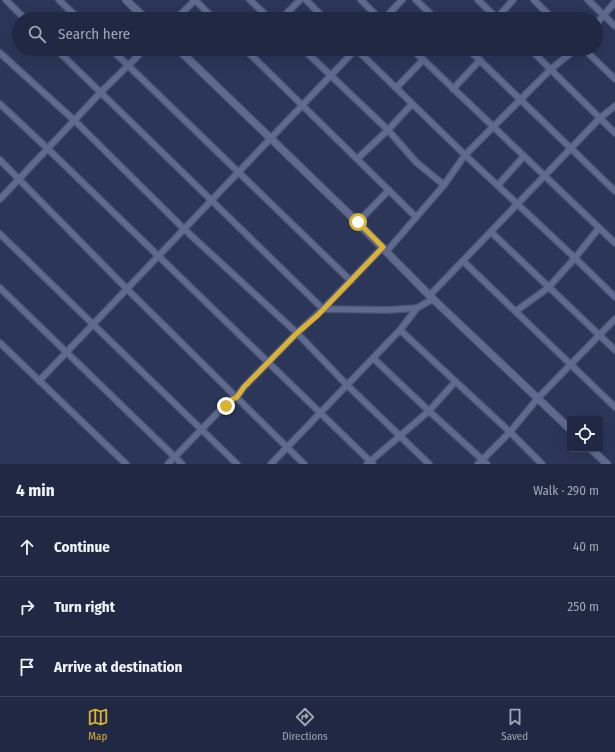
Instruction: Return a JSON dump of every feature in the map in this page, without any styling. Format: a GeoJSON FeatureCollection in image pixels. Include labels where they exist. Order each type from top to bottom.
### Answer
{"type":"FeatureCollection","features":[{"type":"Feature","properties":{"kind":"street"},"geometry":{"type":"LineString","coordinates":[[6,0],[19,12]]}},
{"type":"Feature","properties":{"kind":"street"},"geometry":{"type":"LineString","coordinates":[[59,0],[72,12]]}},
{"type":"Feature","properties":{"kind":"street"},"geometry":{"type":"LineString","coordinates":[[126,0],[139,12]]}},
{"type":"Feature","properties":{"kind":"street"},"geometry":{"type":"LineString","coordinates":[[183,12],[195,0],[207,12]]}},
{"type":"Feature","properties":{"kind":"street"},"geometry":{"type":"LineString","coordinates":[[250,0],[263,12]]}},
{"type":"Feature","properties":{"kind":"street"},"geometry":{"type":"LineString","coordinates":[[288,12],[300,0]]}},
{"type":"Feature","properties":{"kind":"street"},"geometry":{"type":"LineString","coordinates":[[306,0],[318,12]]}},
{"type":"Feature","properties":{"kind":"street"},"geometry":{"type":"LineString","coordinates":[[361,0],[373,12]]}},
{"type":"Feature","properties":{"kind":"street"},"geometry":{"type":"LineString","coordinates":[[391,12],[402,0]]}},
{"type":"Feature","properties":{"kind":"street"},"geometry":{"type":"LineString","coordinates":[[416,0],[429,12]]}},
{"type":"Feature","properties":{"kind":"street"},"geometry":{"type":"LineString","coordinates":[[478,0],[491,12]]}},
{"type":"Feature","properties":{"kind":"street"},"geometry":{"type":"LineString","coordinates":[[503,12],[514,0]]}},
{"type":"Feature","properties":{"kind":"street"},"geometry":{"type":"LineString","coordinates":[[534,0],[546,12]]}},
{"type":"Feature","properties":{"kind":"street"},"geometry":{"type":"LineString","coordinates":[[588,0],[600,12]]}},
{"type":"Feature","properties":{"kind":"street"},"geometry":{"type":"LineString","coordinates":[[615,2],[603,15],[615,26]]}},
{"type":"Feature","properties":{"kind":"street"},"geometry":{"type":"LineString","coordinates":[[0,53],[75,120],[184,229],[297,333],[429,464]]}},
{"type":"Feature","properties":{"kind":"street"},"geometry":{"type":"LineString","coordinates":[[63,56],[323,309],[387,310],[417,308]]}},
{"type":"Feature","properties":{"kind":"street"},"geometry":{"type":"LineString","coordinates":[[118,56],[351,281]]}},
{"type":"Feature","properties":{"kind":"street"},"geometry":{"type":"LineString","coordinates":[[0,200],[101,92],[138,56]]}},
{"type":"Feature","properties":{"kind":"street"},"geometry":{"type":"LineString","coordinates":[[185,56],[567,425]]}},
{"type":"Feature","properties":{"kind":"street"},"geometry":{"type":"LineString","coordinates":[[254,56],[416,217]]}},
{"type":"Feature","properties":{"kind":"street"},"geometry":{"type":"LineString","coordinates":[[311,56],[388,130],[416,162],[444,185]]}},
{"type":"Feature","properties":{"kind":"street"},"geometry":{"type":"LineString","coordinates":[[39,381],[350,56]]}},
{"type":"Feature","properties":{"kind":"street"},"geometry":{"type":"LineString","coordinates":[[363,56],[615,297]]}},
{"type":"Feature","properties":{"kind":"street"},"geometry":{"type":"LineString","coordinates":[[419,56],[615,244]]}},
{"type":"Feature","properties":{"kind":"street"},"geometry":{"type":"LineString","coordinates":[[476,56],[615,191]]}},
{"type":"Feature","properties":{"kind":"street"},"geometry":{"type":"LineString","coordinates":[[537,56],[615,133]]}},
{"type":"Feature","properties":{"kind":"street"},"geometry":{"type":"LineString","coordinates":[[168,464],[229,401],[237,397],[244,387],[297,333],[385,249],[444,185],[465,155],[551,69],[567,56]]}},
{"type":"Feature","properties":{"kind":"street"},"geometry":{"type":"LineString","coordinates":[[591,56],[615,79]]}},
{"type":"Feature","properties":{"kind":"street"},"geometry":{"type":"LineString","coordinates":[[396,88],[423,60]]}},
{"type":"Feature","properties":{"kind":"street"},"geometry":{"type":"LineString","coordinates":[[453,89],[480,60]]}},
{"type":"Feature","properties":{"kind":"street"},"geometry":{"type":"LineString","coordinates":[[0,104],[320,412],[370,463],[428,411],[455,382]]}},
{"type":"Feature","properties":{"kind":"street"},"geometry":{"type":"LineString","coordinates":[[357,159],[388,130],[412,104]]}},
{"type":"Feature","properties":{"kind":"street"},"geometry":{"type":"LineString","coordinates":[[270,464],[400,330],[417,308],[432,296],[463,261],[570,149],[600,118],[615,106]]}},
{"type":"Feature","properties":{"kind":"street"},"geometry":{"type":"LineString","coordinates":[[498,185],[524,156]]}},
{"type":"Feature","properties":{"kind":"street"},"geometry":{"type":"LineString","coordinates":[[0,160],[127,289],[304,464]]}},
{"type":"Feature","properties":{"kind":"street"},"geometry":{"type":"LineString","coordinates":[[358,222],[389,190]]}},
{"type":"Feature","properties":{"kind":"street"},"geometry":{"type":"LineString","coordinates":[[516,311],[548,288],[599,228]]}},
{"type":"Feature","properties":{"kind":"street"},"geometry":{"type":"LineString","coordinates":[[491,232],[548,288],[615,350]]}},
{"type":"Feature","properties":{"kind":"street"},"geometry":{"type":"LineString","coordinates":[[0,234],[237,464]]}},
{"type":"Feature","properties":{"kind":"street"},"geometry":{"type":"LineString","coordinates":[[463,261],[572,364],[615,407]]}},
{"type":"Feature","properties":{"kind":"street"},"geometry":{"type":"LineString","coordinates":[[0,288],[182,464]]}},
{"type":"Feature","properties":{"kind":"street"},"geometry":{"type":"LineString","coordinates":[[373,358],[482,463],[538,398],[615,319]]}},
{"type":"Feature","properties":{"kind":"street"},"geometry":{"type":"LineString","coordinates":[[400,330],[510,432],[542,464]]}},
{"type":"Feature","properties":{"kind":"street"},"geometry":{"type":"LineString","coordinates":[[0,343],[126,464]]}},
{"type":"Feature","properties":{"kind":"street"},"geometry":{"type":"LineString","coordinates":[[594,452],[607,464]]}},
{"type":"Feature","properties":{"kind":"route"},"geometry":{"type":"LineString","coordinates":[[226,406],[229,401],[237,397],[244,387],[297,333],[318,315],[383,247],[358,222]]}}]}
